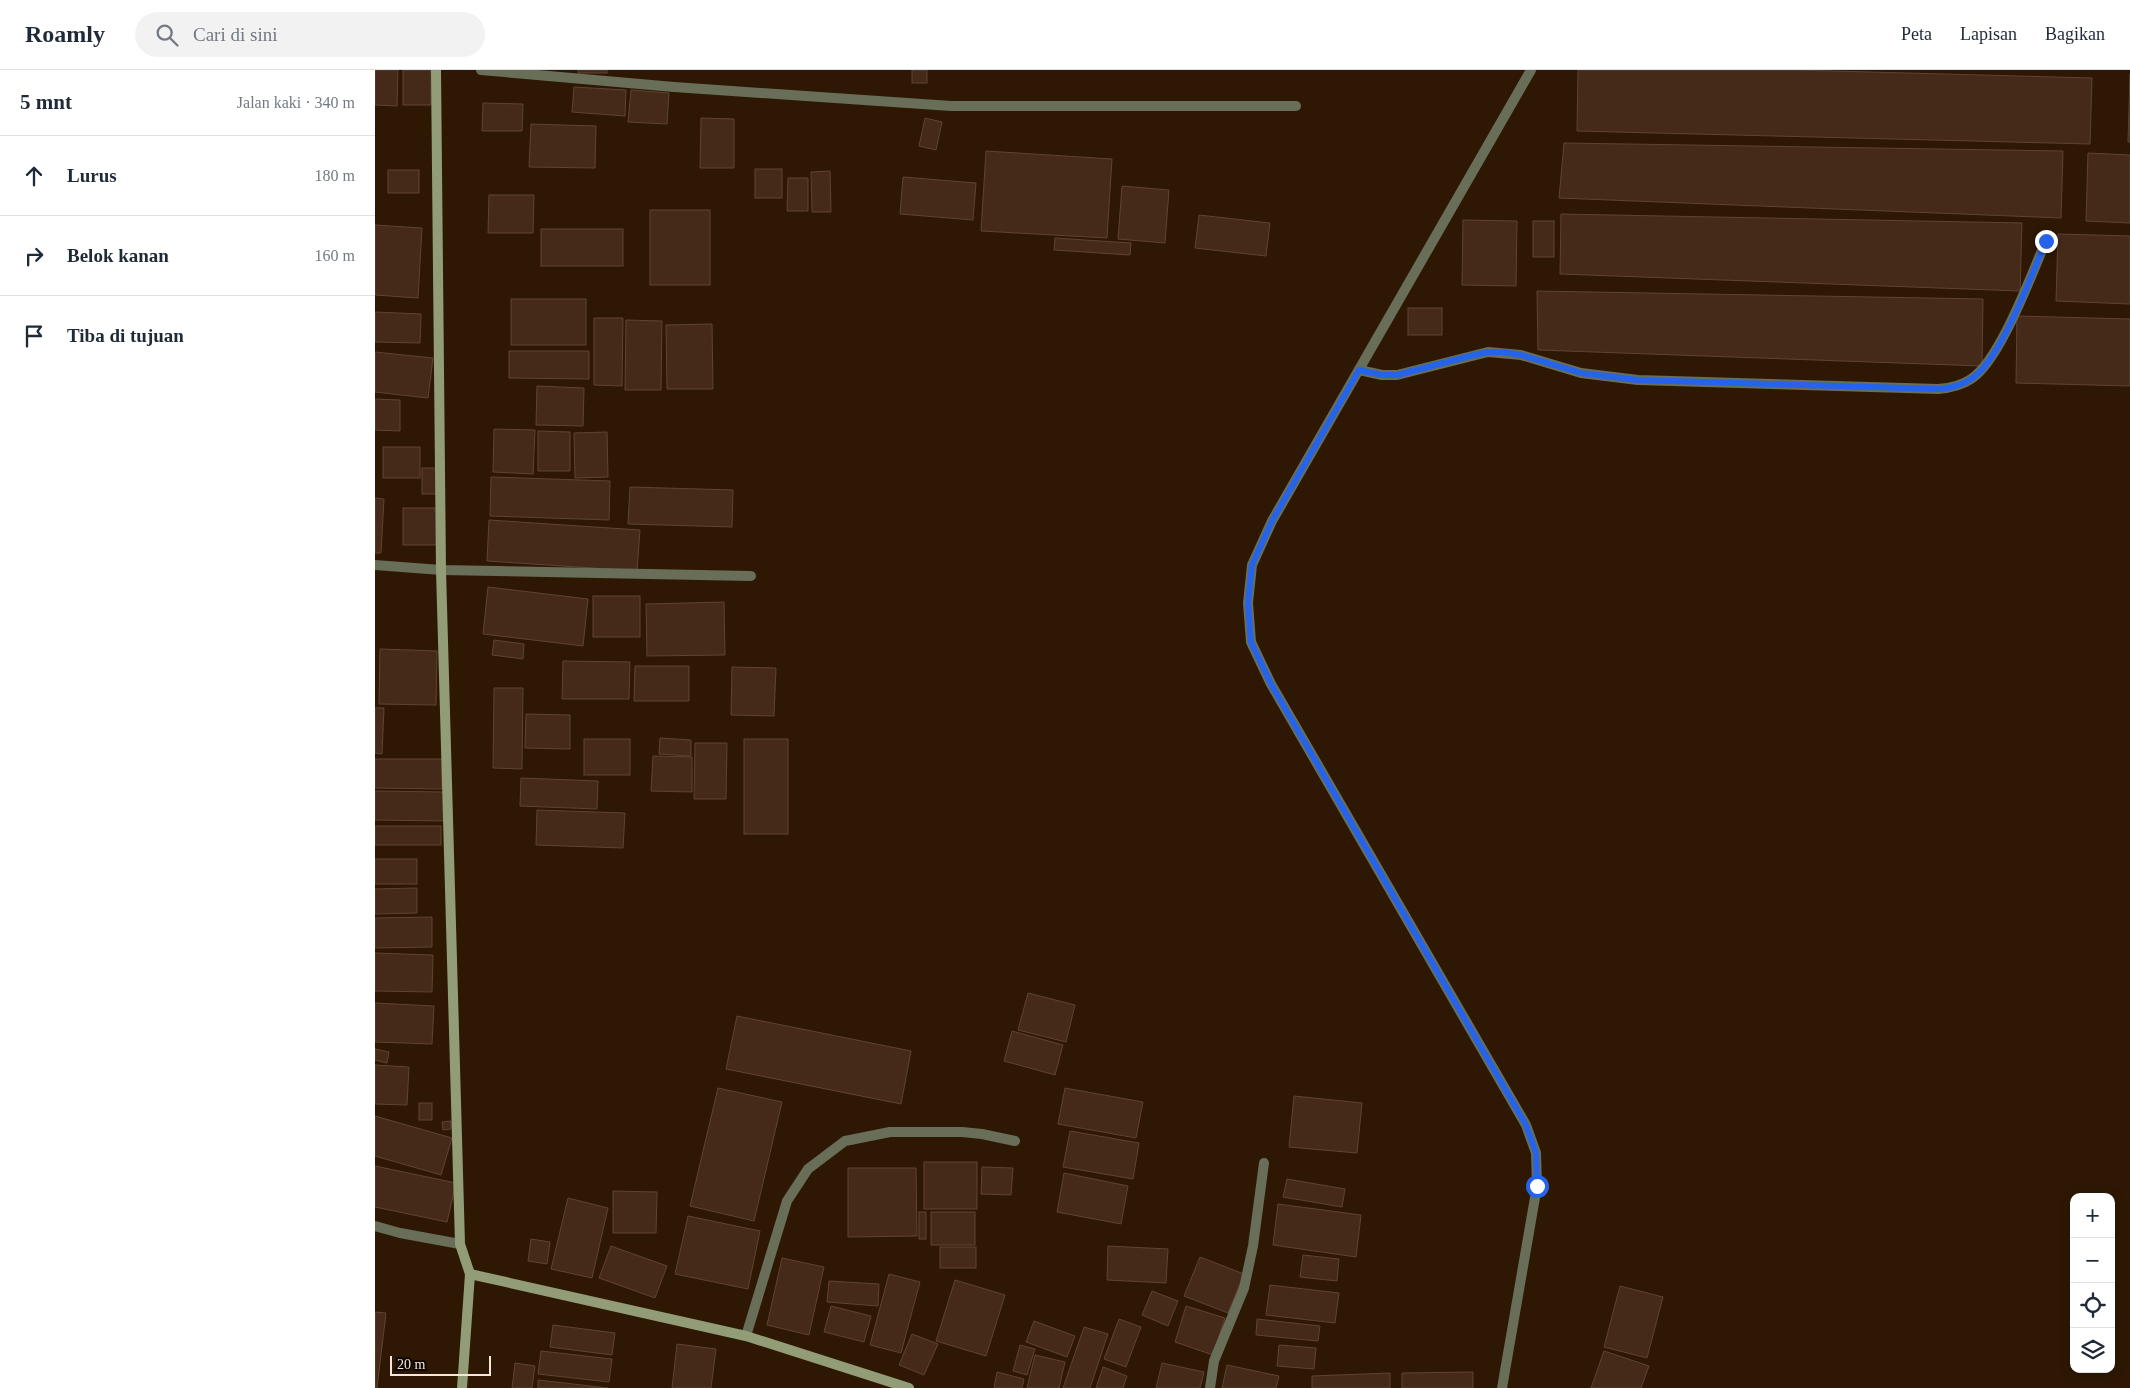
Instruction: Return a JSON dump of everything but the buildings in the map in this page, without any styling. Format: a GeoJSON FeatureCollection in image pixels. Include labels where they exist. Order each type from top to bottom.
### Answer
{"type":"FeatureCollection","features":[{"type":"Feature","properties":{"kind":"street"},"geometry":{"type":"LineString","coordinates":[[436,70],[441,570],[460,1244],[470,1274],[462,1388]]}},
{"type":"Feature","properties":{"kind":"street"},"geometry":{"type":"LineString","coordinates":[[481,70],[674,87],[951,106],[1296,106]]}},
{"type":"Feature","properties":{"kind":"street"},"geometry":{"type":"LineString","coordinates":[[1502,1388],[1537,1186],[1536,1153],[1526,1125],[1276,692],[1251,642],[1248,603],[1252,565],[1272,521],[1531,70]]}},
{"type":"Feature","properties":{"kind":"street"},"geometry":{"type":"LineString","coordinates":[[1359,370],[1382,375],[1397,375],[1488,352],[1503,352],[1521,355],[1581,373],[1638,380],[1954,388],[1973,379],[1987,365],[1998,349],[2046,241]]}},
{"type":"Feature","properties":{"kind":"street"},"geometry":{"type":"LineString","coordinates":[[375,565],[441,570],[751,576]]}},
{"type":"Feature","properties":{"kind":"street"},"geometry":{"type":"LineString","coordinates":[[746,1336],[787,1200],[808,1169],[845,1141],[890,1132],[962,1132],[1015,1141]]}},
{"type":"Feature","properties":{"kind":"street"},"geometry":{"type":"LineString","coordinates":[[1210,1388],[1214,1361],[1244,1288],[1253,1246],[1264,1163]]}},
{"type":"Feature","properties":{"kind":"street"},"geometry":{"type":"LineString","coordinates":[[375,1226],[400,1233],[460,1244]]}},
{"type":"Feature","properties":{"kind":"street"},"geometry":{"type":"LineString","coordinates":[[470,1274],[746,1336],[909,1388]]}},
{"type":"Feature","properties":{"kind":"route"},"geometry":{"type":"LineString","coordinates":[[1537,1186],[1536,1153],[1526,1125],[1271,684],[1251,642],[1248,603],[1252,565],[1272,521],[1359,370],[1382,375],[1397,375],[1488,352],[1503,352],[1521,355],[1581,373],[1638,380],[1954,388],[1973,379],[1987,365],[1998,349],[2046,241]]}}]}
